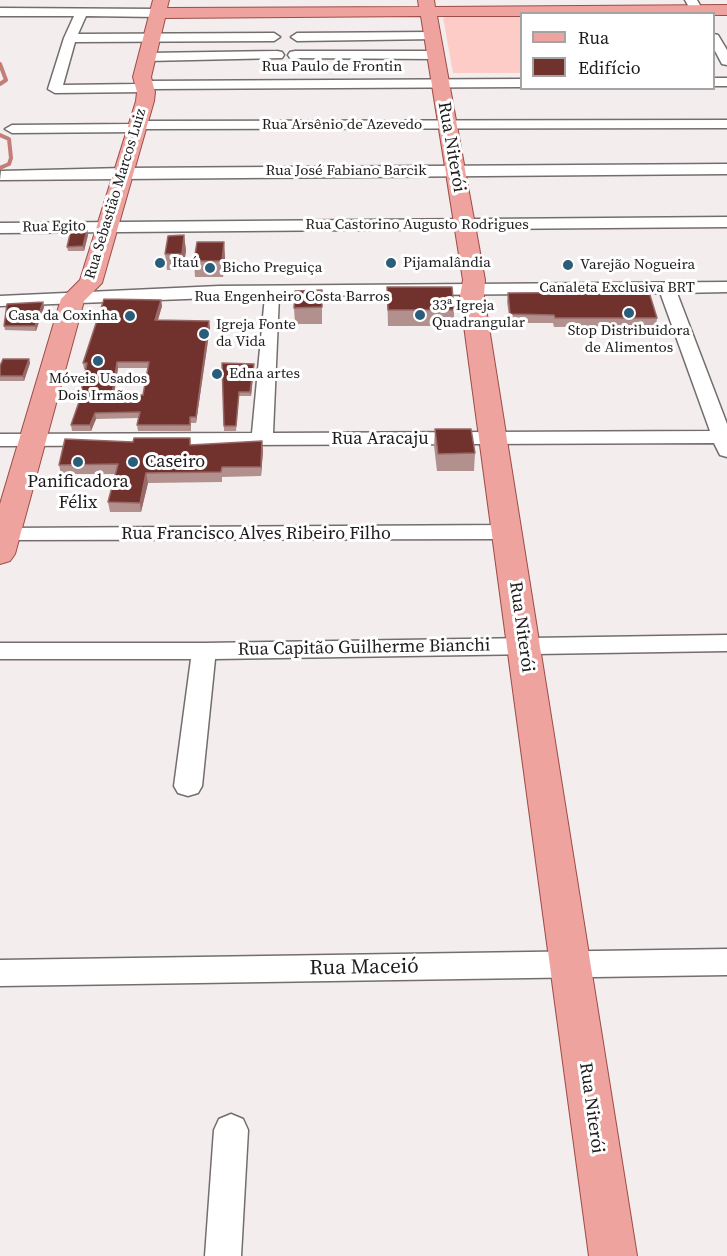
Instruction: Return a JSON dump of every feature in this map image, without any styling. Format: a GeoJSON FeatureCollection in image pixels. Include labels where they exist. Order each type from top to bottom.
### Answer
{"type":"FeatureCollection","features":[{"type":"Feature","properties":{"kind":"main road"},"geometry":{"type":"LineString","coordinates":[[160,7],[427,6],[727,10]]}},
{"type":"Feature","properties":{"kind":"main road","name":"Rua Niterói"},"geometry":{"type":"LineString","coordinates":[[427,6],[464,224],[493,438],[613,1256]]}},
{"type":"Feature","properties":{"kind":"main road","name":"Rua Sebastião Marcos Luiz"},"geometry":{"type":"LineString","coordinates":[[3,545],[33,440],[82,291],[108,227],[124,173],[146,97],[142,77],[160,7]]}},
{"type":"Feature","properties":{"kind":"street"},"geometry":{"type":"LineString","coordinates":[[0,12],[82,12],[160,7]]}},
{"type":"Feature","properties":{"kind":"street"},"geometry":{"type":"LineString","coordinates":[[82,12],[70,38],[150,47],[277,56]]}},
{"type":"Feature","properties":{"kind":"street"},"geometry":{"type":"LineString","coordinates":[[150,47],[274,37]]}},
{"type":"Feature","properties":{"kind":"street"},"geometry":{"type":"LineString","coordinates":[[297,37],[434,45]]}},
{"type":"Feature","properties":{"kind":"street","name":"Rua Paulo de Frontin"},"geometry":{"type":"LineString","coordinates":[[70,38],[55,89],[144,86],[520,83]]}},
{"type":"Feature","properties":{"kind":"street"},"geometry":{"type":"LineString","coordinates":[[715,40],[727,61]]}},
{"type":"Feature","properties":{"kind":"street"},"geometry":{"type":"LineString","coordinates":[[295,55],[434,45]]}},
{"type":"Feature","properties":{"kind":"street","name":"Rua Arsênio de Azevedo"},"geometry":{"type":"LineString","coordinates":[[12,129],[137,126],[727,124]]}},
{"type":"Feature","properties":{"kind":"street","name":"Rua José Fabiano Barcik"},"geometry":{"type":"LineString","coordinates":[[1,176],[124,173],[727,169]]}},
{"type":"Feature","properties":{"kind":"street","name":"Rua Castorino Augusto Rodrigues"},"geometry":{"type":"LineString","coordinates":[[108,227],[727,222]]}},
{"type":"Feature","properties":{"kind":"street","name":"Rua Egito"},"geometry":{"type":"LineString","coordinates":[[0,228],[108,227]]}},
{"type":"Feature","properties":{"kind":"street","name":"Rua Engenheiro Costa Barros"},"geometry":{"type":"LineString","coordinates":[[82,291],[272,298],[727,278]]}},
{"type":"Feature","properties":{"kind":"street","name":"Canaleta Exclusiva BRT"},"geometry":{"type":"LineString","coordinates":[[82,291],[727,287]]}},
{"type":"Feature","properties":{"kind":"street","name":"Rua Engenheiro Costa Barros"},"geometry":{"type":"LineString","coordinates":[[82,291],[473,289],[727,295]]}},
{"type":"Feature","properties":{"kind":"street"},"geometry":{"type":"LineString","coordinates":[[0,301],[82,291]]}},
{"type":"Feature","properties":{"kind":"street"},"geometry":{"type":"LineString","coordinates":[[670,295],[725,442]]}},
{"type":"Feature","properties":{"kind":"street"},"geometry":{"type":"LineString","coordinates":[[262,439],[272,298]]}},
{"type":"Feature","properties":{"kind":"street","name":"Rua Aracaju"},"geometry":{"type":"LineString","coordinates":[[0,440],[493,438],[725,442]]}},
{"type":"Feature","properties":{"kind":"street","name":"Rua Francisco Alves Ribeiro Filho"},"geometry":{"type":"LineString","coordinates":[[3,545],[507,532]]}},
{"type":"Feature","properties":{"kind":"street","name":"Rua Capitão Guilherme Bianchi"},"geometry":{"type":"LineString","coordinates":[[0,651],[204,651],[727,643]]}},
{"type":"Feature","properties":{"kind":"street"},"geometry":{"type":"LineString","coordinates":[[188,786],[204,651]]}},
{"type":"Feature","properties":{"kind":"street","name":"Rua Maceió"},"geometry":{"type":"LineString","coordinates":[[0,973],[727,962]]}},
{"type":"Feature","properties":{"kind":"street"},"geometry":{"type":"LineString","coordinates":[[223,1256],[231,1130]]}},
{"type":"Feature","properties":{"kind":"shaded area"},"geometry":{"type":"Polygon","coordinates":[[[520,16],[520,73],[453,73],[443,17],[520,16]]]}},
{"type":"Feature","properties":{"kind":"building"},"geometry":{"type":"Polygon","coordinates":[[[71,230],[87,230],[83,246],[67,247],[71,230]]]}},
{"type":"Feature","properties":{"kind":"building"},"geometry":{"type":"Polygon","coordinates":[[[184,235],[182,254],[165,254],[168,236],[184,235]]]}},
{"type":"Feature","properties":{"kind":"building"},"geometry":{"type":"Polygon","coordinates":[[[197,242],[224,242],[222,261],[194,261],[197,242]]]}},
{"type":"Feature","properties":{"kind":"building"},"geometry":{"type":"Polygon","coordinates":[[[387,287],[452,287],[454,310],[388,310],[387,287]]]}},
{"type":"Feature","properties":{"kind":"building"},"geometry":{"type":"Polygon","coordinates":[[[322,290],[322,307],[294,308],[295,291],[322,290]]]}},
{"type":"Feature","properties":{"kind":"building"},"geometry":{"type":"Polygon","coordinates":[[[649,292],[657,318],[555,318],[554,315],[510,314],[508,293],[649,292]]]}},
{"type":"Feature","properties":{"kind":"building"},"geometry":{"type":"Polygon","coordinates":[[[104,299],[161,300],[155,320],[209,321],[196,417],[190,417],[190,425],[137,425],[140,412],[95,413],[90,425],[71,425],[79,402],[87,363],[83,363],[104,299]],[[117,362],[112,395],[143,395],[149,362],[117,362]]]}},
{"type":"Feature","properties":{"kind":"building"},"geometry":{"type":"Polygon","coordinates":[[[43,302],[35,326],[4,326],[7,304],[43,302]]]}},
{"type":"Feature","properties":{"kind":"building"},"geometry":{"type":"Polygon","coordinates":[[[3,359],[29,359],[23,376],[0,376],[3,359]]]}},
{"type":"Feature","properties":{"kind":"building"},"geometry":{"type":"Polygon","coordinates":[[[222,363],[254,364],[250,392],[239,392],[236,426],[224,426],[222,363]]]}},
{"type":"Feature","properties":{"kind":"building"},"geometry":{"type":"Polygon","coordinates":[[[435,429],[471,429],[475,453],[438,454],[435,429]]]}},
{"type":"Feature","properties":{"kind":"building"},"geometry":{"type":"Polygon","coordinates":[[[134,438],[190,438],[190,445],[262,441],[261,467],[222,467],[221,472],[146,473],[140,503],[108,502],[118,464],[59,465],[65,439],[133,442],[134,438]]]}},
{"type":"Feature","properties":{"kind":"waterway"},"geometry":{"type":"LineString","coordinates":[[0,64],[6,80],[0,84]]}},
{"type":"Feature","properties":{"kind":"waterway"},"geometry":{"type":"LineString","coordinates":[[0,135],[9,139],[11,158],[9,164],[0,168]]}},
{"type":"Feature","properties":{"kind":"place","name":"Itaú"},"geometry":{"type":"Point","coordinates":[160,263]}},
{"type":"Feature","properties":{"kind":"place","name":"Pijamalândia"},"geometry":{"type":"Point","coordinates":[391,263]}},
{"type":"Feature","properties":{"kind":"place","name":"Varejão Nogueira"},"geometry":{"type":"Point","coordinates":[568,265]}},
{"type":"Feature","properties":{"kind":"place","name":"Bicho Preguiça"},"geometry":{"type":"Point","coordinates":[210,268]}},
{"type":"Feature","properties":{"kind":"place","name":"Stop Distribuidora de Alimentos"},"geometry":{"type":"Point","coordinates":[629,313]}},
{"type":"Feature","properties":{"kind":"place","name":"33ª Igreja Quadrangular"},"geometry":{"type":"Point","coordinates":[420,315]}},
{"type":"Feature","properties":{"kind":"place","name":"Casa da Coxinha"},"geometry":{"type":"Point","coordinates":[130,316]}},
{"type":"Feature","properties":{"kind":"place","name":"Igreja Fonte da Vida"},"geometry":{"type":"Point","coordinates":[204,334]}},
{"type":"Feature","properties":{"kind":"place","name":"Móveis Usados Dois Irmãos"},"geometry":{"type":"Point","coordinates":[98,361]}},
{"type":"Feature","properties":{"kind":"place","name":"Edna artes"},"geometry":{"type":"Point","coordinates":[217,374]}},
{"type":"Feature","properties":{"kind":"place","name":"Panificadora Félix"},"geometry":{"type":"Point","coordinates":[78,462]}},
{"type":"Feature","properties":{"kind":"place","name":"Caseiro"},"geometry":{"type":"Point","coordinates":[133,462]}}]}
